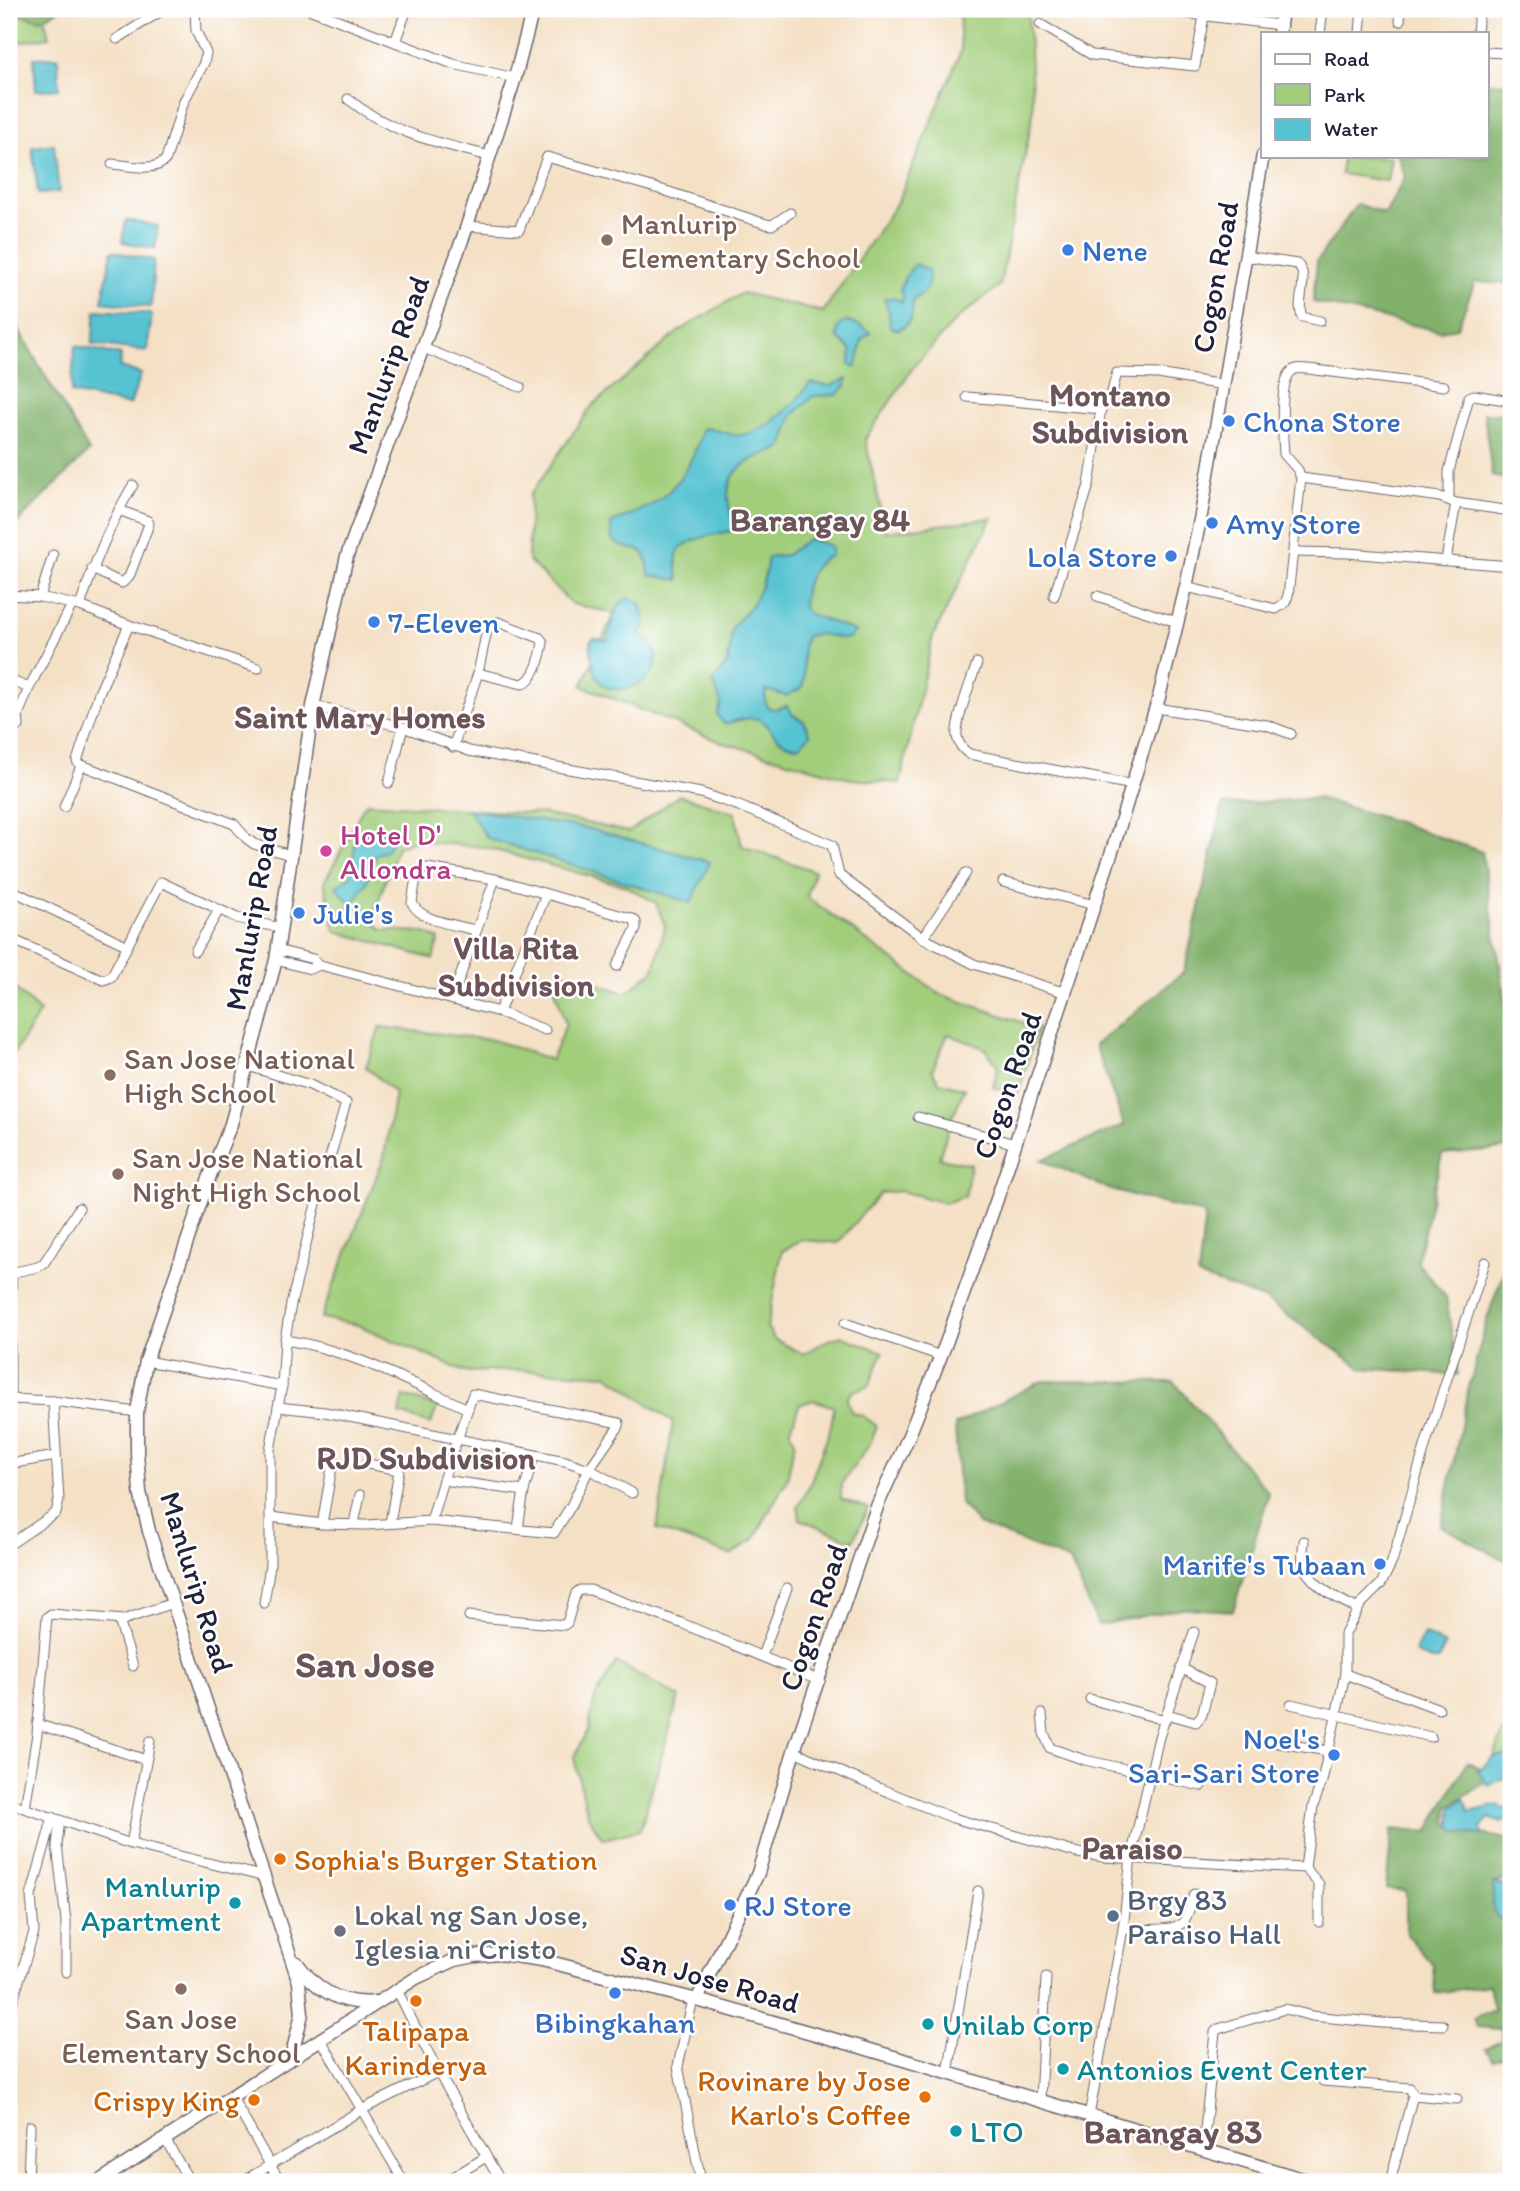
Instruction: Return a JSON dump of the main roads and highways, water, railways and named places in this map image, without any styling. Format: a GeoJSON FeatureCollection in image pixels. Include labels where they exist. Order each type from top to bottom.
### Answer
{"type":"FeatureCollection","features":[{"type":"Feature","properties":{"kind":"main road","name":"Manlurip Road"},"geometry":{"type":"LineString","coordinates":[[291,2058],[302,2014],[299,1982],[153,1542],[140,1492],[136,1452],[137,1412],[146,1361],[209,1178],[231,1124],[277,955],[313,706],[347,556],[467,226],[515,78],[533,9]]}},
{"type":"Feature","properties":{"kind":"main road"},"geometry":{"type":"LineString","coordinates":[[1280,29],[1282,9]]}},
{"type":"Feature","properties":{"kind":"main road","name":"Cogon Road"},"geometry":{"type":"LineString","coordinates":[[695,2000],[758,1873],[794,1751],[878,1504],[941,1356],[1066,993],[1133,785],[1156,708],[1201,515],[1262,158]]}},
{"type":"Feature","properties":{"kind":"main road","name":"San Jose Road"},"geometry":{"type":"LineString","coordinates":[[98,2182],[416,1978],[455,1960],[500,1954],[542,1960],[695,2000],[1312,2182]]}},
{"type":"Feature","properties":{"kind":"main road","name":"Manlurip Road"},"geometry":{"type":"LineString","coordinates":[[291,1956],[306,1976],[330,1995],[351,2002],[376,2002]]}},
{"type":"Feature","properties":{"kind":"water"},"geometry":{"type":"Polygon","coordinates":[[[58,57],[59,89],[36,90],[34,58],[58,57]]]}},
{"type":"Feature","properties":{"kind":"water"},"geometry":{"type":"Polygon","coordinates":[[[54,144],[59,192],[38,194],[32,147],[54,144]]]}},
{"type":"Feature","properties":{"kind":"water"},"geometry":{"type":"Polygon","coordinates":[[[126,220],[158,226],[155,248],[122,242],[126,220]]]}},
{"type":"Feature","properties":{"kind":"water"},"geometry":{"type":"Polygon","coordinates":[[[112,251],[154,260],[151,307],[102,302],[112,251]]]}},
{"type":"Feature","properties":{"kind":"water"},"geometry":{"type":"Polygon","coordinates":[[[915,264],[928,270],[928,284],[913,300],[909,321],[898,330],[890,327],[884,298],[894,298],[902,302],[900,289],[915,264]]]}},
{"type":"Feature","properties":{"kind":"water"},"geometry":{"type":"Polygon","coordinates":[[[96,310],[152,314],[147,351],[92,344],[96,310]]]}},
{"type":"Feature","properties":{"kind":"water"},"geometry":{"type":"Polygon","coordinates":[[[845,321],[861,326],[871,333],[862,339],[855,367],[850,364],[851,350],[837,337],[838,327],[845,321]]]}},
{"type":"Feature","properties":{"kind":"water"},"geometry":{"type":"Polygon","coordinates":[[[75,346],[121,355],[120,367],[141,374],[130,405],[71,393],[75,346]]]}},
{"type":"Feature","properties":{"kind":"water"},"geometry":{"type":"Polygon","coordinates":[[[847,379],[846,385],[837,395],[813,396],[792,416],[782,448],[754,459],[738,470],[729,486],[728,497],[735,530],[704,537],[681,547],[677,559],[679,580],[649,575],[648,563],[641,551],[619,545],[612,539],[611,524],[651,505],[678,481],[690,462],[703,428],[735,435],[746,434],[768,425],[796,400],[810,383],[830,386],[847,379]]]}},
{"type":"Feature","properties":{"kind":"water"},"geometry":{"type":"Polygon","coordinates":[[[808,539],[831,546],[831,555],[817,564],[809,577],[803,608],[809,614],[855,631],[850,638],[817,634],[806,637],[802,688],[786,696],[766,690],[765,701],[768,708],[787,706],[793,715],[804,721],[810,735],[799,746],[783,742],[758,719],[724,724],[717,715],[721,703],[713,682],[728,662],[732,627],[757,595],[768,557],[786,555],[808,539]]]}},
{"type":"Feature","properties":{"kind":"water"},"geometry":{"type":"Polygon","coordinates":[[[629,598],[641,603],[646,624],[640,635],[653,647],[656,659],[653,671],[633,687],[608,687],[597,676],[590,642],[594,638],[607,641],[616,611],[623,601],[629,598]]]}},
{"type":"Feature","properties":{"kind":"water"},"geometry":{"type":"Polygon","coordinates":[[[468,809],[590,829],[710,862],[691,903],[487,838],[468,809]]]}},
{"type":"Feature","properties":{"kind":"water"},"geometry":{"type":"Polygon","coordinates":[[[396,832],[387,851],[376,854],[366,884],[352,905],[336,887],[351,875],[355,841],[366,833],[396,832]]]}},
{"type":"Feature","properties":{"kind":"water"},"geometry":{"type":"Polygon","coordinates":[[[1424,1634],[1445,1645],[1438,1660],[1431,1660],[1414,1652],[1424,1634]]]}},
{"type":"Feature","properties":{"kind":"water"},"geometry":{"type":"Polygon","coordinates":[[[1511,1751],[1511,1774],[1488,1786],[1478,1771],[1494,1757],[1507,1755],[1511,1751]]]}},
{"type":"Feature","properties":{"kind":"water"},"geometry":{"type":"Polygon","coordinates":[[[1511,1798],[1511,1819],[1508,1817],[1502,1823],[1489,1818],[1481,1828],[1483,1835],[1457,1832],[1451,1826],[1451,1808],[1464,1799],[1469,1812],[1498,1805],[1503,1809],[1509,1806],[1511,1798]]]}},
{"type":"Feature","properties":{"kind":"water"},"geometry":{"type":"Polygon","coordinates":[[[1493,1883],[1511,1888],[1511,1917],[1498,1918],[1493,1909],[1493,1883]]]}},
{"type":"Feature","properties":{"kind":"place","name":"Manlurip Elementary School"},"geometry":{"type":"Point","coordinates":[607,240]}},
{"type":"Feature","properties":{"kind":"place","name":"Nene"},"geometry":{"type":"Point","coordinates":[1068,250]}},
{"type":"Feature","properties":{"kind":"place","name":"Chona Store"},"geometry":{"type":"Point","coordinates":[1229,421]}},
{"type":"Feature","properties":{"kind":"place","name":"Amy Store"},"geometry":{"type":"Point","coordinates":[1212,523]}},
{"type":"Feature","properties":{"kind":"place","name":"Lola Store"},"geometry":{"type":"Point","coordinates":[1171,556]}},
{"type":"Feature","properties":{"kind":"place","name":"7-Eleven"},"geometry":{"type":"Point","coordinates":[374,622]}},
{"type":"Feature","properties":{"kind":"place","name":"Hotel D' Allondra"},"geometry":{"type":"Point","coordinates":[326,851]}},
{"type":"Feature","properties":{"kind":"place","name":"Julie's"},"geometry":{"type":"Point","coordinates":[299,913]}},
{"type":"Feature","properties":{"kind":"place","name":"San Jose National High School"},"geometry":{"type":"Point","coordinates":[110,1075]}},
{"type":"Feature","properties":{"kind":"place","name":"San Jose National Night High School"},"geometry":{"type":"Point","coordinates":[118,1174]}},
{"type":"Feature","properties":{"kind":"place","name":"Marife's Tubaan"},"geometry":{"type":"Point","coordinates":[1380,1564]}},
{"type":"Feature","properties":{"kind":"place","name":"Noel's Sari-Sari Store"},"geometry":{"type":"Point","coordinates":[1334,1755]}},
{"type":"Feature","properties":{"kind":"place","name":"Sophia's Burger Station"},"geometry":{"type":"Point","coordinates":[280,1859]}},
{"type":"Feature","properties":{"kind":"place","name":"Manlurip Apartment"},"geometry":{"type":"Point","coordinates":[235,1903]}},
{"type":"Feature","properties":{"kind":"place","name":"RJ Store"},"geometry":{"type":"Point","coordinates":[730,1905]}},
{"type":"Feature","properties":{"kind":"place","name":"Brgy 83 Paraiso Hall"},"geometry":{"type":"Point","coordinates":[1113,1916]}},
{"type":"Feature","properties":{"kind":"place","name":"Lokal ng San Jose, Iglesia ni Cristo"},"geometry":{"type":"Point","coordinates":[340,1931]}},
{"type":"Feature","properties":{"kind":"place","name":"San Jose Elementary School"},"geometry":{"type":"Point","coordinates":[181,1989]}},
{"type":"Feature","properties":{"kind":"place","name":"Bibingkahan"},"geometry":{"type":"Point","coordinates":[615,1993]}},
{"type":"Feature","properties":{"kind":"place","name":"Talipapa Karinderya"},"geometry":{"type":"Point","coordinates":[416,2001]}},
{"type":"Feature","properties":{"kind":"place","name":"Unilab Corp"},"geometry":{"type":"Point","coordinates":[928,2024]}},
{"type":"Feature","properties":{"kind":"place","name":"Antonios Event Center"},"geometry":{"type":"Point","coordinates":[1063,2069]}},
{"type":"Feature","properties":{"kind":"place","name":"Rovinare by Jose Karlo's Coffee"},"geometry":{"type":"Point","coordinates":[925,2097]}},
{"type":"Feature","properties":{"kind":"place","name":"Crispy King"},"geometry":{"type":"Point","coordinates":[254,2100]}},
{"type":"Feature","properties":{"kind":"place","name":"LTO"},"geometry":{"type":"Point","coordinates":[956,2131]}},
{"type":"Feature","properties":{"kind":"district","name":"Montano Subdivision"},"geometry":{"type":"Point","coordinates":[1110,414]}},
{"type":"Feature","properties":{"kind":"district","name":"Barangay 84"},"geometry":{"type":"Point","coordinates":[820,519]}},
{"type":"Feature","properties":{"kind":"district","name":"Saint Mary Homes"},"geometry":{"type":"Point","coordinates":[360,717]}},
{"type":"Feature","properties":{"kind":"district","name":"Villa Rita Subdivision"},"geometry":{"type":"Point","coordinates":[516,966]}},
{"type":"Feature","properties":{"kind":"district","name":"RJD Subdivision"},"geometry":{"type":"Point","coordinates":[426,1458]}},
{"type":"Feature","properties":{"kind":"district","name":"San Jose"},"geometry":{"type":"Point","coordinates":[365,1664]}},
{"type":"Feature","properties":{"kind":"district","name":"Paraiso"},"geometry":{"type":"Point","coordinates":[1132,1848]}},
{"type":"Feature","properties":{"kind":"district","name":"Barangay 83"},"geometry":{"type":"Point","coordinates":[1173,2131]}}]}
